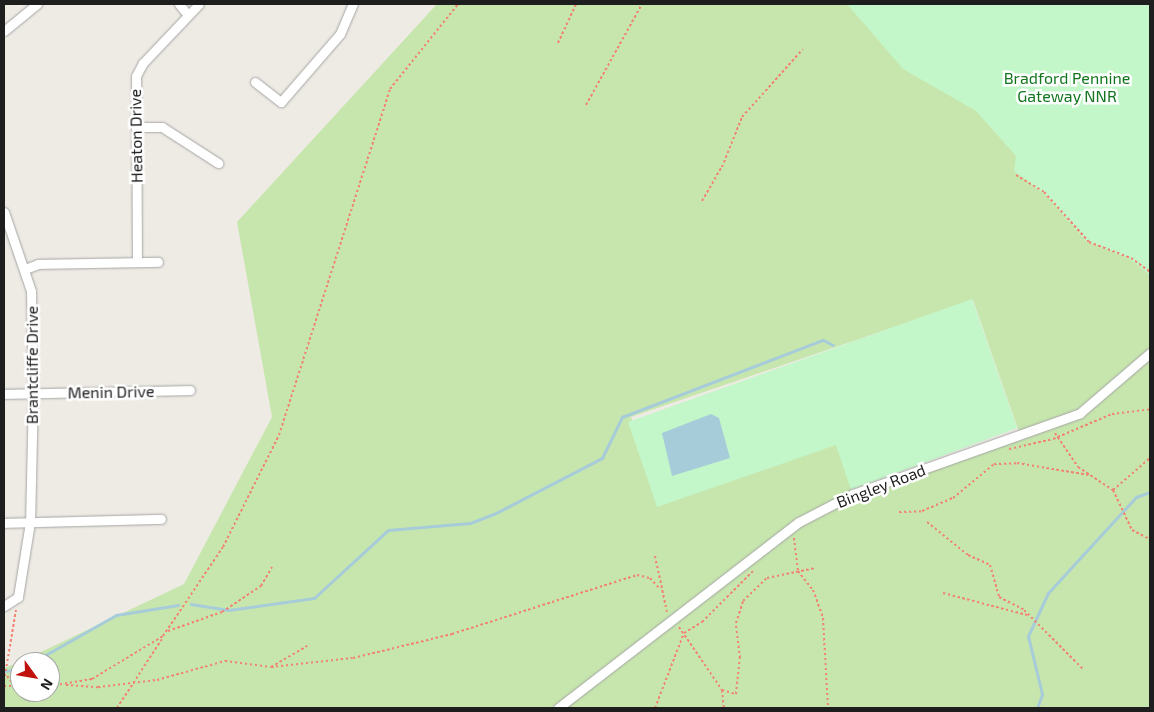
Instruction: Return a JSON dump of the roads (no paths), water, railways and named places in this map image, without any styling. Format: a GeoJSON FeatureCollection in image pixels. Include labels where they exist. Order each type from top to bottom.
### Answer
{"type":"FeatureCollection","features":[{"type":"Feature","properties":{"kind":"street"},"geometry":{"type":"LineString","coordinates":[[4,31],[37,4]]}},
{"type":"Feature","properties":{"kind":"street"},"geometry":{"type":"LineString","coordinates":[[179,4],[188,15]]}},
{"type":"Feature","properties":{"kind":"street","name":"Heaton Drive"},"geometry":{"type":"LineString","coordinates":[[137,262],[136,127],[138,69],[199,4]]}},
{"type":"Feature","properties":{"kind":"street"},"geometry":{"type":"LineString","coordinates":[[255,82],[281,102],[340,34],[353,4]]}},
{"type":"Feature","properties":{"kind":"street"},"geometry":{"type":"LineString","coordinates":[[136,127],[162,128],[218,163]]}},
{"type":"Feature","properties":{"kind":"street","name":"Brantcliffe Drive"},"geometry":{"type":"LineString","coordinates":[[4,606],[18,597],[30,522],[33,393],[31,291],[25,269],[5,217]]}},
{"type":"Feature","properties":{"kind":"street"},"geometry":{"type":"LineString","coordinates":[[25,269],[38,264],[158,262]]}},
{"type":"Feature","properties":{"kind":"street","name":"Bingley Road"},"geometry":{"type":"LineString","coordinates":[[558,708],[674,622],[769,544],[826,506],[1051,424],[1094,404],[1150,352]]}},
{"type":"Feature","properties":{"kind":"street","name":"Menin Drive"},"geometry":{"type":"LineString","coordinates":[[4,394],[190,390]]}},
{"type":"Feature","properties":{"kind":"street"},"geometry":{"type":"LineString","coordinates":[[4,523],[162,519]]}},
{"type":"Feature","properties":{"kind":"water"},"geometry":{"type":"Polygon","coordinates":[[[711,414],[719,418],[730,458],[672,476],[662,433],[711,414]]]}},
{"type":"Feature","properties":{"kind":"waterway"},"geometry":{"type":"LineString","coordinates":[[191,604],[229,610],[314,598],[388,530],[470,523],[494,514],[602,458],[622,417],[823,340],[833,345]]}},
{"type":"Feature","properties":{"kind":"waterway"},"geometry":{"type":"LineString","coordinates":[[1037,708],[1042,694],[1028,636],[1048,593],[1136,497],[1150,492]]}},
{"type":"Feature","properties":{"kind":"waterway"},"geometry":{"type":"LineString","coordinates":[[51,652],[116,615],[178,605]]}},
{"type":"Feature","properties":{"kind":"waterway"},"geometry":{"type":"LineString","coordinates":[[4,671],[10,670]]}},
{"type":"Feature","properties":{"kind":"park label","name":"Bradford Pennine Gateway NNR"},"geometry":{"type":"Point","coordinates":[1067,87]}}]}
